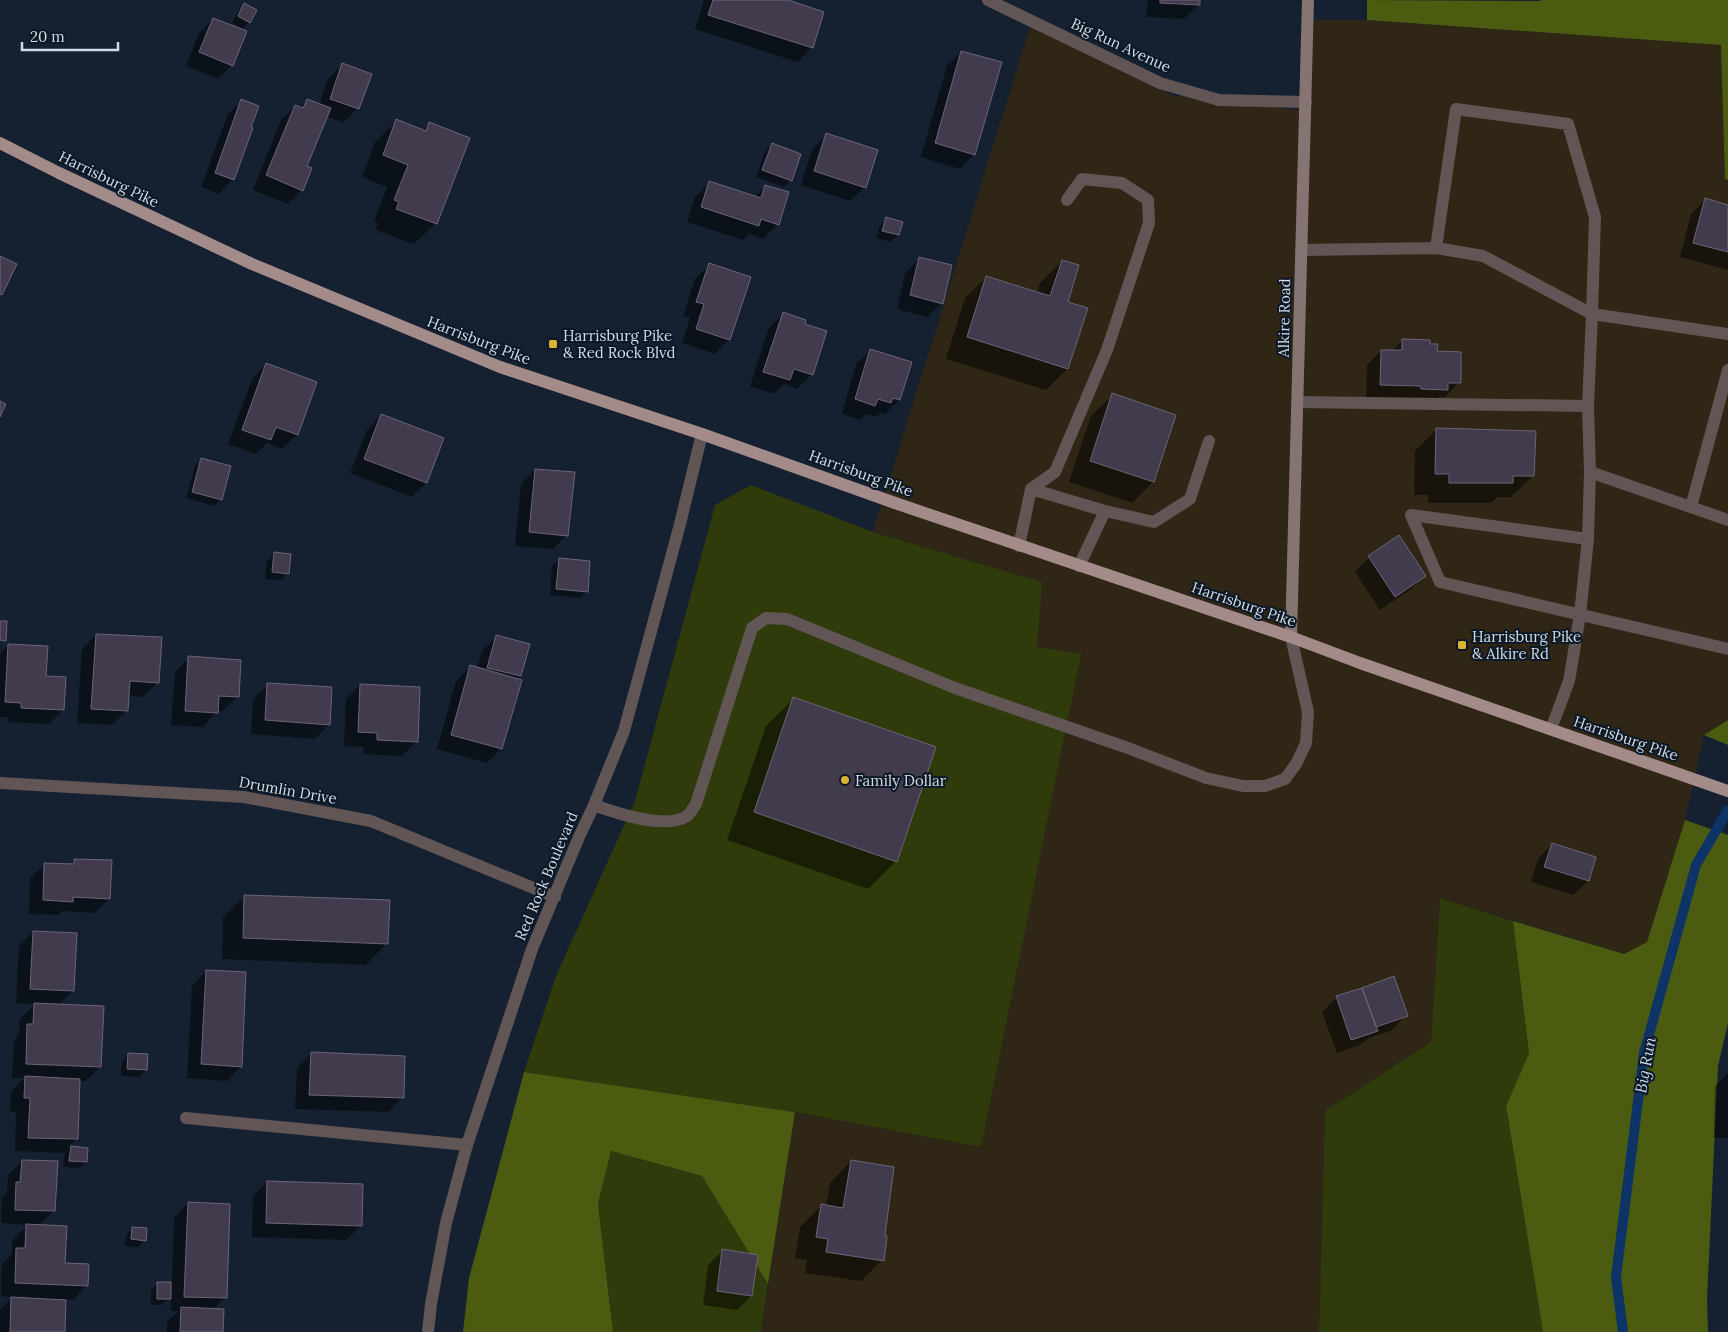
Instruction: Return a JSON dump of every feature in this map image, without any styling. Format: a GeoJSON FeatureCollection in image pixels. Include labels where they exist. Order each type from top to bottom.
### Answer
{"type":"FeatureCollection","features":[{"type":"Feature","properties":{"kind":"main road","name":"Alkire Road"},"geometry":{"type":"LineString","coordinates":[[1291,637],[1308,0]]}},
{"type":"Feature","properties":{"kind":"main road","name":"Harrisburg Pike"},"geometry":{"type":"LineString","coordinates":[[0,143],[58,173],[252,264],[500,368],[702,434],[895,504],[1291,637],[1360,663],[1728,791]]}},
{"type":"Feature","properties":{"kind":"street","name":"Big Run Avenue"},"geometry":{"type":"LineString","coordinates":[[988,0],[1160,82],[1219,100],[1306,102]]}},
{"type":"Feature","properties":{"kind":"street"},"geometry":{"type":"LineString","coordinates":[[1436,248],[1456,109],[1568,124],[1595,217],[1588,406],[1590,472],[1588,539],[1580,615],[1569,681],[1551,729]]}},
{"type":"Feature","properties":{"kind":"street"},"geometry":{"type":"LineString","coordinates":[[1019,546],[1031,489],[1055,472],[1107,350],[1149,223],[1148,200],[1122,183],[1082,179],[1067,200]]}},
{"type":"Feature","properties":{"kind":"street"},"geometry":{"type":"LineString","coordinates":[[1301,250],[1436,248],[1483,256],[1592,314],[1728,334]]}},
{"type":"Feature","properties":{"kind":"street"},"geometry":{"type":"LineString","coordinates":[[1691,507],[1728,370]]}},
{"type":"Feature","properties":{"kind":"street"},"geometry":{"type":"LineString","coordinates":[[1298,402],[1588,406]]}},
{"type":"Feature","properties":{"kind":"street","name":"Red Rock Boulevard"},"geometry":{"type":"LineString","coordinates":[[428,1332],[431,1304],[446,1223],[467,1145],[532,949],[624,731],[679,528],[702,434]]}},
{"type":"Feature","properties":{"kind":"street"},"geometry":{"type":"LineString","coordinates":[[1031,489],[1105,511],[1154,522],[1190,499],[1209,441]]}},
{"type":"Feature","properties":{"kind":"street"},"geometry":{"type":"LineString","coordinates":[[1590,472],[1728,520]]}},
{"type":"Feature","properties":{"kind":"street"},"geometry":{"type":"LineString","coordinates":[[1079,566],[1105,511]]}},
{"type":"Feature","properties":{"kind":"street"},"geometry":{"type":"LineString","coordinates":[[1588,539],[1411,515],[1440,582],[1728,649]]}},
{"type":"Feature","properties":{"kind":"street"},"geometry":{"type":"LineString","coordinates":[[594,805],[623,815],[650,820],[679,820],[689,815],[696,804],[752,628],[766,618],[787,619],[955,688],[1128,748],[1206,778],[1243,786],[1265,786],[1285,779],[1296,764],[1306,742],[1308,712],[1291,637]]}},
{"type":"Feature","properties":{"kind":"street","name":"Drumlin Drive"},"geometry":{"type":"LineString","coordinates":[[0,783],[244,797],[371,822],[555,897]]}},
{"type":"Feature","properties":{"kind":"street"},"geometry":{"type":"LineString","coordinates":[[186,1118],[467,1145]]}},
{"type":"Feature","properties":{"kind":"shaded area"},"geometry":{"type":"Polygon","coordinates":[[[1304,20],[1367,20],[1722,45],[1725,178],[1728,180],[1728,720],[1704,735],[1685,820],[1647,942],[1624,954],[1440,898],[1431,1042],[1325,1111],[1319,1332],[761,1332],[795,1112],[981,1147],[1037,647],[1041,582],[873,532],[1030,27],[1175,96],[1298,110],[1304,20]]]}},
{"type":"Feature","properties":{"kind":"green space"},"geometry":{"type":"Polygon","coordinates":[[[1367,0],[1728,0],[1728,180],[1725,179],[1721,45],[1367,20],[1367,0]]]}},
{"type":"Feature","properties":{"kind":"green space"},"geometry":{"type":"Polygon","coordinates":[[[751,485],[873,532],[1042,582],[1037,647],[1081,654],[981,1147],[795,1112],[524,1072],[556,976],[635,801],[715,505],[751,485]]]}},
{"type":"Feature","properties":{"kind":"green space"},"geometry":{"type":"Polygon","coordinates":[[[1728,720],[1728,745],[1704,735],[1728,720]]]}},
{"type":"Feature","properties":{"kind":"green space"},"geometry":{"type":"Polygon","coordinates":[[[1685,820],[1728,835],[1728,1023],[1718,1066],[1707,1299],[1708,1332],[1543,1332],[1506,1106],[1529,1053],[1513,921],[1624,954],[1647,942],[1685,820]]]}},
{"type":"Feature","properties":{"kind":"green space"},"geometry":{"type":"Polygon","coordinates":[[[1440,898],[1513,921],[1529,1053],[1506,1107],[1543,1332],[1319,1332],[1325,1111],[1431,1042],[1440,898]]]}},
{"type":"Feature","properties":{"kind":"green space"},"geometry":{"type":"Polygon","coordinates":[[[524,1072],[795,1112],[768,1284],[702,1176],[611,1151],[598,1204],[613,1332],[463,1332],[469,1278],[524,1072]]]}},
{"type":"Feature","properties":{"kind":"green space"},"geometry":{"type":"Polygon","coordinates":[[[611,1151],[702,1176],[768,1284],[761,1332],[613,1332],[598,1204],[611,1151]]]}},
{"type":"Feature","properties":{"kind":"building"},"geometry":{"type":"Polygon","coordinates":[[[713,0],[788,0],[824,12],[813,48],[708,15],[713,0]]]}},
{"type":"Feature","properties":{"kind":"building"},"geometry":{"type":"Polygon","coordinates":[[[1160,0],[1200,0],[1200,5],[1160,3],[1160,0]]]}},
{"type":"Feature","properties":{"kind":"building"},"geometry":{"type":"Polygon","coordinates":[[[244,3],[257,10],[250,23],[238,16],[244,3]]]}},
{"type":"Feature","properties":{"kind":"building"},"geometry":{"type":"Polygon","coordinates":[[[213,18],[247,31],[233,66],[199,52],[213,18]]]}},
{"type":"Feature","properties":{"kind":"building"},"geometry":{"type":"Polygon","coordinates":[[[961,51],[1002,62],[975,155],[935,143],[961,51]]]}},
{"type":"Feature","properties":{"kind":"building"},"geometry":{"type":"Polygon","coordinates":[[[342,63],[372,74],[359,109],[330,99],[342,63]]]}},
{"type":"Feature","properties":{"kind":"building"},"geometry":{"type":"Polygon","coordinates":[[[241,99],[259,106],[234,180],[215,173],[241,99]]]}},
{"type":"Feature","properties":{"kind":"building"},"geometry":{"type":"Polygon","coordinates":[[[307,99],[331,108],[307,166],[312,168],[303,191],[266,175],[295,105],[303,108],[307,99]]]}},
{"type":"Feature","properties":{"kind":"building"},"geometry":{"type":"Polygon","coordinates":[[[396,119],[426,131],[429,122],[470,138],[437,224],[396,209],[399,202],[394,200],[408,165],[383,155],[396,119]]]}},
{"type":"Feature","properties":{"kind":"building"},"geometry":{"type":"Polygon","coordinates":[[[826,133],[878,150],[866,188],[814,171],[826,133]]]}},
{"type":"Feature","properties":{"kind":"building"},"geometry":{"type":"Polygon","coordinates":[[[772,143],[801,154],[792,181],[762,170],[772,143]]]}},
{"type":"Feature","properties":{"kind":"building"},"geometry":{"type":"Polygon","coordinates":[[[709,181],[761,198],[765,185],[789,192],[779,225],[761,219],[759,226],[701,207],[709,181]]]}},
{"type":"Feature","properties":{"kind":"building"},"geometry":{"type":"Polygon","coordinates":[[[1705,198],[1728,205],[1728,252],[1693,243],[1705,198]]]}},
{"type":"Feature","properties":{"kind":"building"},"geometry":{"type":"Polygon","coordinates":[[[886,217],[903,222],[899,235],[882,231],[886,217]]]}},
{"type":"Feature","properties":{"kind":"building"},"geometry":{"type":"Polygon","coordinates":[[[0,256],[17,264],[2,295],[0,294],[0,256]]]}},
{"type":"Feature","properties":{"kind":"building"},"geometry":{"type":"Polygon","coordinates":[[[919,257],[952,265],[943,304],[910,295],[919,257]]]}},
{"type":"Feature","properties":{"kind":"building"},"geometry":{"type":"Polygon","coordinates":[[[1062,260],[1079,265],[1068,302],[1088,308],[1068,369],[967,337],[986,276],[1050,296],[1062,260]]]}},
{"type":"Feature","properties":{"kind":"building"},"geometry":{"type":"Polygon","coordinates":[[[709,263],[751,277],[730,340],[696,329],[704,304],[696,302],[709,263]]]}},
{"type":"Feature","properties":{"kind":"building"},"geometry":{"type":"Polygon","coordinates":[[[783,312],[806,320],[805,324],[827,331],[813,375],[794,369],[790,380],[763,372],[783,312]]]}},
{"type":"Feature","properties":{"kind":"building"},"geometry":{"type":"Polygon","coordinates":[[[1402,339],[1430,340],[1430,344],[1438,344],[1437,351],[1461,352],[1461,383],[1448,383],[1448,390],[1421,389],[1420,386],[1380,385],[1381,350],[1402,350],[1402,339]]]}},
{"type":"Feature","properties":{"kind":"building"},"geometry":{"type":"Polygon","coordinates":[[[870,349],[912,362],[900,400],[893,398],[891,403],[878,399],[875,406],[855,399],[870,349]]]}},
{"type":"Feature","properties":{"kind":"building"},"geometry":{"type":"Polygon","coordinates":[[[266,363],[317,382],[298,435],[276,427],[271,440],[242,430],[266,363]]]}},
{"type":"Feature","properties":{"kind":"building"},"geometry":{"type":"Polygon","coordinates":[[[1112,393],[1176,415],[1154,482],[1090,461],[1112,393]]]}},
{"type":"Feature","properties":{"kind":"building"},"geometry":{"type":"Polygon","coordinates":[[[0,401],[6,404],[0,417],[0,401]]]}},
{"type":"Feature","properties":{"kind":"building"},"geometry":{"type":"Polygon","coordinates":[[[381,414],[444,438],[427,483],[364,459],[381,414]]]}},
{"type":"Feature","properties":{"kind":"building"},"geometry":{"type":"Polygon","coordinates":[[[1436,428],[1536,431],[1534,476],[1513,476],[1513,483],[1449,483],[1449,474],[1435,474],[1436,428]]]}},
{"type":"Feature","properties":{"kind":"building"},"geometry":{"type":"Polygon","coordinates":[[[201,458],[231,466],[222,500],[192,492],[201,458]]]}},
{"type":"Feature","properties":{"kind":"building"},"geometry":{"type":"Polygon","coordinates":[[[535,469],[575,472],[568,536],[529,532],[535,469]]]}},
{"type":"Feature","properties":{"kind":"building"},"geometry":{"type":"Polygon","coordinates":[[[1399,535],[1426,576],[1395,597],[1368,556],[1399,535]]]}},
{"type":"Feature","properties":{"kind":"building"},"geometry":{"type":"Polygon","coordinates":[[[274,552],[291,554],[289,574],[272,572],[274,552]]]}},
{"type":"Feature","properties":{"kind":"building"},"geometry":{"type":"Polygon","coordinates":[[[559,558],[590,561],[588,592],[556,589],[559,558]]]}},
{"type":"Feature","properties":{"kind":"building"},"geometry":{"type":"Polygon","coordinates":[[[0,621],[7,621],[6,641],[0,640],[0,621]]]}},
{"type":"Feature","properties":{"kind":"building"},"geometry":{"type":"Polygon","coordinates":[[[96,634],[162,637],[159,683],[130,681],[128,711],[91,709],[96,634]]]}},
{"type":"Feature","properties":{"kind":"building"},"geometry":{"type":"Polygon","coordinates":[[[496,635],[530,644],[521,676],[487,668],[496,635]]]}},
{"type":"Feature","properties":{"kind":"building"},"geometry":{"type":"Polygon","coordinates":[[[8,644],[48,646],[46,676],[66,677],[64,710],[21,708],[21,703],[5,702],[8,644]]]}},
{"type":"Feature","properties":{"kind":"building"},"geometry":{"type":"Polygon","coordinates":[[[188,656],[241,660],[239,697],[219,696],[218,713],[185,711],[188,656]]]}},
{"type":"Feature","properties":{"kind":"building"},"geometry":{"type":"Polygon","coordinates":[[[470,665],[522,680],[502,749],[451,735],[470,665]]]}},
{"type":"Feature","properties":{"kind":"building"},"geometry":{"type":"Polygon","coordinates":[[[267,683],[332,687],[330,725],[265,720],[267,683]]]}},
{"type":"Feature","properties":{"kind":"building"},"geometry":{"type":"Polygon","coordinates":[[[360,684],[420,687],[418,742],[377,740],[377,733],[358,732],[360,684]]]}},
{"type":"Feature","properties":{"kind":"building","name":"Family Dollar"},"geometry":{"type":"Polygon","coordinates":[[[793,697],[936,747],[897,862],[754,812],[793,697]]]}},
{"type":"Feature","properties":{"kind":"building"},"geometry":{"type":"Polygon","coordinates":[[[1552,843],[1596,857],[1589,881],[1544,867],[1552,843]]]}},
{"type":"Feature","properties":{"kind":"building"},"geometry":{"type":"Polygon","coordinates":[[[74,859],[112,860],[110,899],[73,897],[73,902],[43,900],[44,863],[74,864],[74,859]]]}},
{"type":"Feature","properties":{"kind":"building"},"geometry":{"type":"Polygon","coordinates":[[[244,895],[390,900],[388,944],[243,938],[244,895]]]}},
{"type":"Feature","properties":{"kind":"building"},"geometry":{"type":"Polygon","coordinates":[[[33,931],[77,933],[74,991],[30,989],[33,931]]]}},
{"type":"Feature","properties":{"kind":"building"},"geometry":{"type":"Polygon","coordinates":[[[206,970],[246,972],[242,1067],[201,1064],[206,970]]]}},
{"type":"Feature","properties":{"kind":"building"},"geometry":{"type":"Polygon","coordinates":[[[1394,976],[1408,1016],[1376,1027],[1362,988],[1394,976]]]}},
{"type":"Feature","properties":{"kind":"building"},"geometry":{"type":"Polygon","coordinates":[[[1362,988],[1378,1031],[1351,1040],[1336,996],[1362,988]]]}},
{"type":"Feature","properties":{"kind":"building"},"geometry":{"type":"Polygon","coordinates":[[[34,1003],[104,1006],[101,1067],[26,1064],[27,1024],[33,1024],[34,1003]]]}},
{"type":"Feature","properties":{"kind":"building"},"geometry":{"type":"Polygon","coordinates":[[[311,1052],[405,1056],[404,1098],[309,1095],[311,1052]]]}},
{"type":"Feature","properties":{"kind":"building"},"geometry":{"type":"Polygon","coordinates":[[[128,1053],[148,1054],[147,1070],[127,1069],[128,1053]]]}},
{"type":"Feature","properties":{"kind":"building"},"geometry":{"type":"Polygon","coordinates":[[[25,1076],[80,1079],[78,1139],[28,1138],[30,1098],[24,1098],[25,1076]]]}},
{"type":"Feature","properties":{"kind":"building"},"geometry":{"type":"Polygon","coordinates":[[[71,1146],[88,1148],[87,1162],[69,1161],[71,1146]]]}},
{"type":"Feature","properties":{"kind":"building"},"geometry":{"type":"Polygon","coordinates":[[[22,1160],[58,1161],[55,1211],[15,1210],[16,1182],[20,1182],[22,1160]]]}},
{"type":"Feature","properties":{"kind":"building"},"geometry":{"type":"Polygon","coordinates":[[[851,1160],[894,1167],[885,1235],[887,1236],[884,1261],[826,1252],[828,1239],[816,1237],[821,1204],[843,1208],[851,1160]]]}},
{"type":"Feature","properties":{"kind":"building"},"geometry":{"type":"Polygon","coordinates":[[[267,1181],[363,1184],[362,1226],[266,1223],[267,1181]]]}},
{"type":"Feature","properties":{"kind":"building"},"geometry":{"type":"Polygon","coordinates":[[[188,1202],[230,1204],[227,1298],[184,1297],[188,1202]]]}},
{"type":"Feature","properties":{"kind":"building"},"geometry":{"type":"Polygon","coordinates":[[[26,1224],[67,1226],[65,1263],[89,1264],[88,1286],[15,1283],[16,1248],[25,1248],[26,1224]]]}},
{"type":"Feature","properties":{"kind":"building"},"geometry":{"type":"Polygon","coordinates":[[[132,1227],[147,1228],[146,1241],[131,1239],[132,1227]]]}},
{"type":"Feature","properties":{"kind":"building"},"geometry":{"type":"Polygon","coordinates":[[[722,1249],[758,1255],[752,1296],[717,1291],[722,1249]]]}},
{"type":"Feature","properties":{"kind":"building"},"geometry":{"type":"Polygon","coordinates":[[[157,1282],[171,1282],[171,1299],[157,1299],[157,1282]]]}},
{"type":"Feature","properties":{"kind":"building"},"geometry":{"type":"Polygon","coordinates":[[[11,1297],[66,1300],[65,1332],[10,1332],[11,1297]]]}},
{"type":"Feature","properties":{"kind":"building"},"geometry":{"type":"Polygon","coordinates":[[[181,1307],[224,1309],[223,1332],[180,1332],[181,1307]]]}},
{"type":"Feature","properties":{"kind":"waterway","name":"Big Run"},"geometry":{"type":"LineString","coordinates":[[1623,1332],[1616,1277],[1644,1053],[1696,865],[1728,810]]}},
{"type":"Feature","properties":{"kind":"place","name":"Harrisburg Pike & Red Rock Blvd"},"geometry":{"type":"Point","coordinates":[553,344]}},
{"type":"Feature","properties":{"kind":"place","name":"Harrisburg Pike & Alkire Rd"},"geometry":{"type":"Point","coordinates":[1462,645]}},
{"type":"Feature","properties":{"kind":"place","name":"Family Dollar"},"geometry":{"type":"Point","coordinates":[845,780]}}]}
